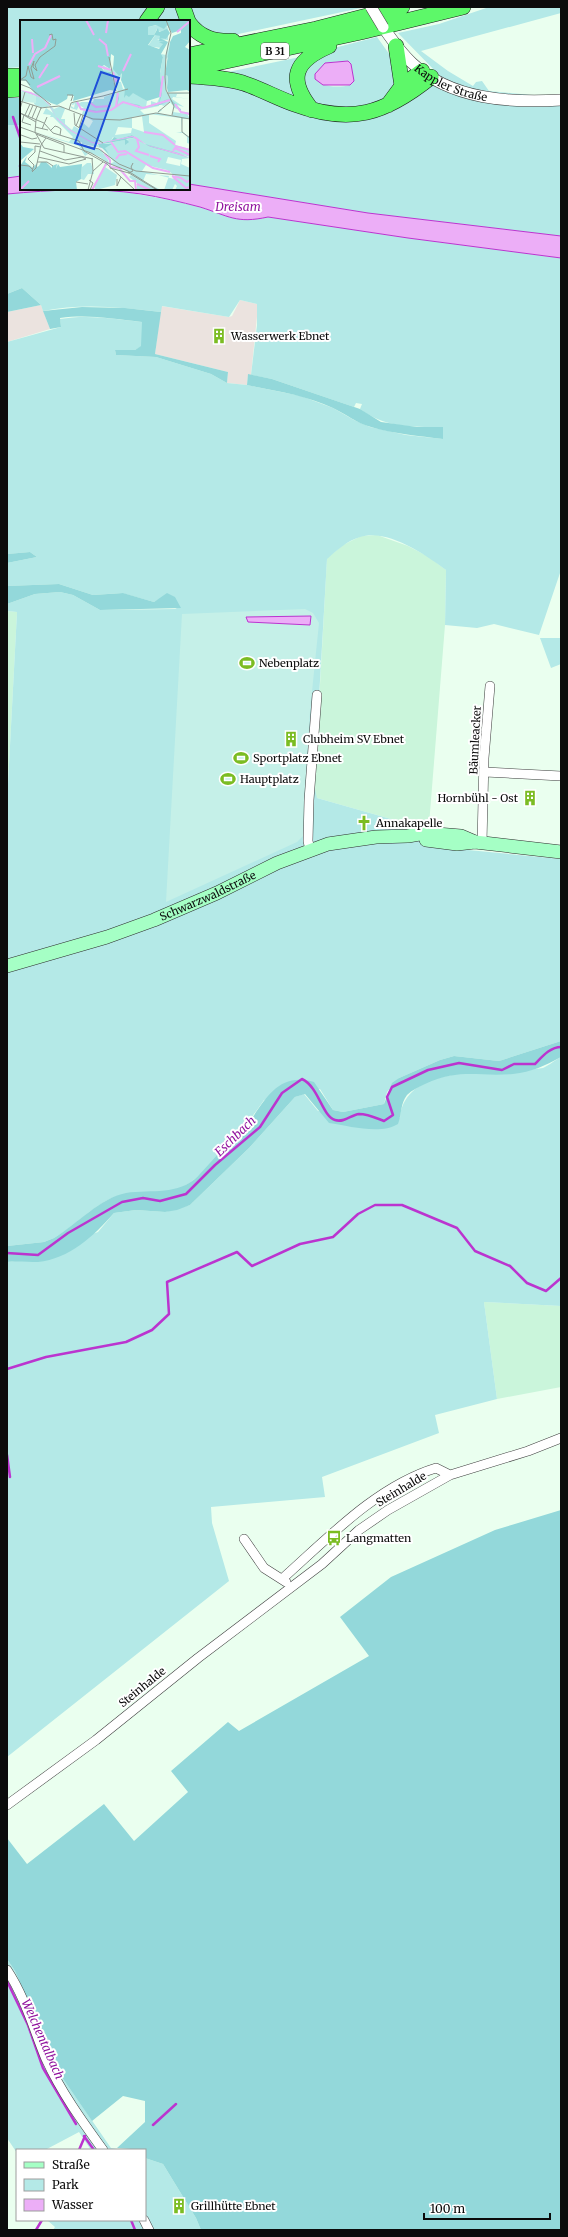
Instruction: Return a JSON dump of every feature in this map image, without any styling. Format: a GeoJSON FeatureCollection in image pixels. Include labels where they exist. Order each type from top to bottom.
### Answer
{"type":"FeatureCollection","features":[{"type":"Feature","properties":{"kind":"highway"},"geometry":{"type":"LineString","coordinates":[[147,20],[157,7]]}},
{"type":"Feature","properties":{"kind":"highway"},"geometry":{"type":"LineString","coordinates":[[184,7],[187,20]]}},
{"type":"Feature","properties":{"kind":"highway","name":"B 31"},"geometry":{"type":"LineString","coordinates":[[190,55],[264,40],[402,7]]}},
{"type":"Feature","properties":{"kind":"highway","name":"B 31"},"geometry":{"type":"LineString","coordinates":[[190,69],[361,32],[463,7]]}},
{"type":"Feature","properties":{"kind":"highway"},"geometry":{"type":"LineString","coordinates":[[190,24],[201,35],[214,40],[264,40]]}},
{"type":"Feature","properties":{"kind":"highway","name":"B 31"},"geometry":{"type":"LineString","coordinates":[[312,110],[300,91],[298,75],[301,64],[314,52],[361,32]]}},
{"type":"Feature","properties":{"kind":"highway"},"geometry":{"type":"LineString","coordinates":[[396,46],[402,86]]}},
{"type":"Feature","properties":{"kind":"highway"},"geometry":{"type":"LineString","coordinates":[[190,76],[229,80],[244,84],[312,110],[336,115],[356,115],[388,105],[406,97],[427,74]]}},
{"type":"Feature","properties":{"kind":"highway"},"geometry":{"type":"LineString","coordinates":[[388,105],[402,86],[427,74]]}},
{"type":"Feature","properties":{"kind":"highway"},"geometry":{"type":"LineString","coordinates":[[7,76],[20,76]]}},
{"type":"Feature","properties":{"kind":"highway"},"geometry":{"type":"LineString","coordinates":[[7,90],[20,89]]}},
{"type":"Feature","properties":{"kind":"main road","name":"Schwarzwaldstraße"},"geometry":{"type":"LineString","coordinates":[[7,966],[107,937],[154,920],[310,850],[343,841],[376,837],[408,836],[425,833],[445,834],[461,836],[478,843],[561,852]]}},
{"type":"Feature","properties":{"kind":"street","name":"Kappler Straße"},"geometry":{"type":"LineString","coordinates":[[371,7],[396,46],[427,74],[465,92],[498,100],[561,100]]}},
{"type":"Feature","properties":{"kind":"street","name":"Bäumleacker"},"geometry":{"type":"LineString","coordinates":[[478,843],[485,772],[490,686]]}},
{"type":"Feature","properties":{"kind":"street"},"geometry":{"type":"LineString","coordinates":[[310,850],[308,841],[309,800],[317,695]]}},
{"type":"Feature","properties":{"kind":"street"},"geometry":{"type":"LineString","coordinates":[[485,772],[561,776]]}},
{"type":"Feature","properties":{"kind":"street","name":"Steinhalde"},"geometry":{"type":"LineString","coordinates":[[7,1806],[96,1740],[198,1658],[292,1587],[359,1530],[410,1496],[450,1475],[528,1451],[561,1438]]}},
{"type":"Feature","properties":{"kind":"street","name":"Steinhalde"},"geometry":{"type":"LineString","coordinates":[[282,1579],[367,1505],[416,1474],[436,1468],[450,1475]]}},
{"type":"Feature","properties":{"kind":"street"},"geometry":{"type":"LineString","coordinates":[[244,1539],[264,1568],[292,1587]]}},
{"type":"Feature","properties":{"kind":"street"},"geometry":{"type":"LineString","coordinates":[[7,1970],[50,2066],[69,2101],[101,2149]]}},
{"type":"Feature","properties":{"kind":"street"},"geometry":{"type":"LineString","coordinates":[[144,2221],[149,2230]]}},
{"type":"Feature","properties":{"kind":"shaded area"},"geometry":{"type":"Polygon","coordinates":[[[7,98],[20,98],[20,125],[7,125],[7,98]]]}},
{"type":"Feature","properties":{"kind":"shaded area"},"geometry":{"type":"Polygon","coordinates":[[[22,288],[41,305],[7,312],[7,294],[22,288]]]}},
{"type":"Feature","properties":{"kind":"shaded area"},"geometry":{"type":"Polygon","coordinates":[[[240,300],[257,304],[258,307],[251,375],[248,375],[247,385],[227,383],[228,372],[155,354],[161,306],[229,317],[232,316],[240,300]]]}},
{"type":"Feature","properties":{"kind":"shaded area"},"geometry":{"type":"Polygon","coordinates":[[[41,305],[50,329],[7,342],[7,312],[41,305]]]}},
{"type":"Feature","properties":{"kind":"shaded area"},"geometry":{"type":"Polygon","coordinates":[[[82,307],[125,308],[161,312],[155,354],[228,372],[227,383],[211,374],[156,357],[116,355],[115,350],[135,350],[141,346],[142,322],[101,317],[70,317],[60,318],[61,327],[50,329],[43,311],[82,307]]]}},
{"type":"Feature","properties":{"kind":"shaded area"},"geometry":{"type":"Polygon","coordinates":[[[248,374],[272,379],[360,409],[381,422],[417,427],[443,427],[443,439],[398,433],[366,425],[333,408],[312,400],[247,385],[248,374]]]}},
{"type":"Feature","properties":{"kind":"shaded area"},"geometry":{"type":"Polygon","coordinates":[[[30,552],[37,557],[7,563],[7,554],[30,552]]]}},
{"type":"Feature","properties":{"kind":"shaded area"},"geometry":{"type":"Polygon","coordinates":[[[59,584],[93,595],[123,593],[154,602],[167,593],[175,597],[181,608],[100,610],[73,595],[60,592],[35,594],[7,604],[7,586],[59,584]]]}},
{"type":"Feature","properties":{"kind":"shaded area","name":"Sportplatz Ebnet"},"geometry":{"type":"Polygon","coordinates":[[[305,609],[313,613],[319,623],[310,711],[303,836],[297,842],[166,902],[182,614],[305,609]]]}},
{"type":"Feature","properties":{"kind":"shaded area"},"geometry":{"type":"Polygon","coordinates":[[[561,1041],[561,1057],[532,1070],[500,1075],[469,1074],[449,1076],[418,1087],[405,1098],[398,1124],[383,1129],[365,1129],[329,1123],[305,1094],[295,1097],[249,1148],[190,1205],[177,1210],[165,1212],[136,1210],[114,1213],[89,1238],[80,1245],[60,1256],[38,1262],[7,1262],[7,1246],[44,1242],[54,1238],[89,1212],[116,1196],[126,1193],[173,1189],[182,1187],[190,1182],[198,1176],[245,1128],[272,1092],[280,1085],[290,1081],[301,1080],[314,1082],[333,1110],[343,1112],[384,1104],[392,1083],[399,1078],[440,1060],[454,1056],[499,1061],[561,1041]]]}},
{"type":"Feature","properties":{"kind":"shaded area"},"geometry":{"type":"Polygon","coordinates":[[[561,1510],[561,2230],[201,2230],[196,2218],[163,2164],[146,2158],[146,2149],[117,2148],[145,2122],[145,2101],[123,2096],[92,2121],[57,2070],[15,1971],[7,1959],[7,1838],[27,1864],[104,1804],[134,1841],[188,1792],[171,1771],[228,1722],[239,1731],[369,1656],[340,1617],[391,1577],[495,1530],[561,1510]]]}},
{"type":"Feature","properties":{"kind":"green space"},"geometry":{"type":"Polygon","coordinates":[[[7,7],[152,7],[143,20],[20,20],[20,67],[7,68],[7,7]]]}},
{"type":"Feature","properties":{"kind":"green space"},"geometry":{"type":"Polygon","coordinates":[[[162,7],[178,7],[181,20],[153,20],[162,7]]]}},
{"type":"Feature","properties":{"kind":"green space"},"geometry":{"type":"Polygon","coordinates":[[[188,7],[361,8],[229,36],[214,34],[204,29],[195,21],[188,7]]]}},
{"type":"Feature","properties":{"kind":"green space"},"geometry":{"type":"Polygon","coordinates":[[[489,7],[561,7],[561,13],[421,51],[448,71],[473,86],[476,82],[482,81],[489,91],[531,95],[561,95],[561,236],[368,213],[190,184],[190,82],[232,85],[318,118],[336,122],[356,122],[390,113],[440,76],[398,33],[439,24],[489,7]]]}},
{"type":"Feature","properties":{"kind":"green space"},"geometry":{"type":"Polygon","coordinates":[[[377,37],[395,62],[395,84],[382,101],[356,110],[316,104],[302,85],[301,73],[322,51],[377,37]],[[348,61],[333,62],[315,74],[316,79],[319,82],[329,86],[340,87],[350,85],[348,61]]]}},
{"type":"Feature","properties":{"kind":"green space"},"geometry":{"type":"Polygon","coordinates":[[[300,57],[295,100],[223,73],[300,57]]]}},
{"type":"Feature","properties":{"kind":"green space"},"geometry":{"type":"Polygon","coordinates":[[[7,125],[20,125],[20,176],[7,178],[7,125]]]}},
{"type":"Feature","properties":{"kind":"green space"},"geometry":{"type":"Polygon","coordinates":[[[46,190],[110,190],[178,202],[233,218],[248,220],[268,217],[408,238],[561,258],[561,570],[539,635],[494,624],[477,628],[445,625],[446,570],[406,544],[382,536],[371,535],[360,537],[346,543],[327,559],[314,785],[317,798],[391,819],[429,825],[426,846],[561,859],[561,1041],[499,1061],[454,1056],[440,1060],[399,1078],[387,1092],[384,1104],[343,1112],[333,1110],[320,1089],[264,1100],[247,1123],[209,1166],[183,1187],[172,1191],[134,1193],[112,1198],[98,1206],[54,1238],[44,1242],[7,1246],[7,803],[17,612],[7,611],[7,604],[35,594],[60,592],[73,595],[100,610],[177,609],[159,599],[154,602],[122,593],[93,595],[59,584],[7,586],[7,563],[37,557],[30,552],[7,554],[7,342],[61,327],[60,319],[91,317],[143,322],[142,346],[135,350],[115,350],[116,355],[156,357],[211,374],[227,383],[247,385],[301,396],[333,408],[370,427],[406,435],[443,439],[443,427],[421,427],[389,423],[379,420],[360,409],[362,404],[356,403],[354,407],[272,379],[251,375],[257,325],[257,304],[240,300],[229,317],[162,306],[161,312],[117,307],[87,306],[43,311],[41,305],[22,288],[7,294],[7,194],[46,190]]]}},
{"type":"Feature","properties":{"kind":"green space"},"geometry":{"type":"Polygon","coordinates":[[[377,535],[408,546],[429,557],[446,570],[445,625],[429,825],[391,819],[317,798],[314,794],[327,558],[343,545],[361,536],[377,535]]]}},
{"type":"Feature","properties":{"kind":"green space"},"geometry":{"type":"Polygon","coordinates":[[[7,611],[17,612],[7,803],[7,611]]]}},
{"type":"Feature","properties":{"kind":"green space"},"geometry":{"type":"Polygon","coordinates":[[[540,638],[561,638],[561,664],[551,668],[540,638]]]}},
{"type":"Feature","properties":{"kind":"green space"},"geometry":{"type":"Polygon","coordinates":[[[561,1057],[561,1306],[484,1302],[497,1399],[435,1415],[439,1433],[322,1477],[325,1497],[211,1507],[212,1523],[229,1581],[7,1757],[7,1262],[15,1261],[98,1232],[114,1213],[136,1210],[165,1212],[190,1205],[249,1148],[295,1097],[304,1094],[318,1111],[400,1118],[406,1099],[419,1087],[437,1079],[458,1074],[543,1068],[561,1057]]]}},
{"type":"Feature","properties":{"kind":"green space"},"geometry":{"type":"Polygon","coordinates":[[[484,1302],[561,1306],[561,1387],[497,1399],[484,1302]]]}},
{"type":"Feature","properties":{"kind":"green space"},"geometry":{"type":"Polygon","coordinates":[[[7,1959],[15,1971],[57,2070],[111,2148],[116,2149],[90,2149],[79,2132],[47,2149],[16,2149],[16,2152],[7,2138],[7,1959]]]}},
{"type":"Feature","properties":{"kind":"green space"},"geometry":{"type":"Polygon","coordinates":[[[146,2158],[163,2164],[196,2218],[201,2230],[53,2230],[55,2227],[48,2221],[146,2221],[146,2158]]]}},
{"type":"Feature","properties":{"kind":"water"},"geometry":{"type":"Polygon","coordinates":[[[348,61],[351,64],[354,81],[350,85],[323,85],[315,79],[315,74],[325,63],[348,61]]]}},
{"type":"Feature","properties":{"kind":"water","name":"Dreisam"},"geometry":{"type":"Polygon","coordinates":[[[20,176],[20,190],[74,190],[7,194],[7,178],[20,176]]]}},
{"type":"Feature","properties":{"kind":"water","name":"Dreisam"},"geometry":{"type":"Polygon","coordinates":[[[190,184],[368,213],[561,236],[561,258],[408,238],[268,217],[248,220],[233,218],[178,201],[107,190],[190,190],[190,184]]]}},
{"type":"Feature","properties":{"kind":"water"},"geometry":{"type":"Polygon","coordinates":[[[311,616],[310,625],[248,622],[246,617],[311,616]]]}},
{"type":"Feature","properties":{"kind":"waterway"},"geometry":{"type":"LineString","coordinates":[[13,117],[20,137]]}},
{"type":"Feature","properties":{"kind":"waterway","name":"Eschbach"},"geometry":{"type":"LineString","coordinates":[[7,1253],[38,1255],[68,1233],[122,1202],[143,1198],[160,1201],[186,1194],[215,1165],[260,1127],[282,1093],[302,1079],[308,1083],[327,1113],[335,1120],[344,1120],[362,1114],[384,1121],[393,1115],[387,1097],[392,1087],[428,1070],[459,1063],[502,1070],[514,1064],[535,1064],[553,1049],[561,1047]]}},
{"type":"Feature","properties":{"kind":"waterway"},"geometry":{"type":"LineString","coordinates":[[7,1369],[46,1357],[126,1342],[152,1330],[169,1314],[167,1282],[237,1252],[252,1266],[300,1244],[333,1237],[358,1214],[375,1205],[402,1205],[457,1228],[475,1251],[510,1266],[527,1283],[546,1291],[561,1278]]}},
{"type":"Feature","properties":{"kind":"waterway"},"geometry":{"type":"LineString","coordinates":[[7,1455],[10,1477]]}},
{"type":"Feature","properties":{"kind":"waterway","name":"Welchentalbach"},"geometry":{"type":"LineString","coordinates":[[7,1981],[28,2025],[43,2068],[76,2124]]}},
{"type":"Feature","properties":{"kind":"waterway"},"geometry":{"type":"LineString","coordinates":[[153,2125],[176,2104]]}},
{"type":"Feature","properties":{"kind":"waterway","name":"Welchentalbach"},"geometry":{"type":"LineString","coordinates":[[84,2136],[93,2149]]}},
{"type":"Feature","properties":{"kind":"waterway"},"geometry":{"type":"LineString","coordinates":[[79,2149],[85,2136]]}},
{"type":"Feature","properties":{"kind":"waterway"},"geometry":{"type":"LineString","coordinates":[[36,2230],[41,2221]]}},
{"type":"Feature","properties":{"kind":"waterway","name":"Welchentalbach"},"geometry":{"type":"LineString","coordinates":[[131,2221],[135,2230]]}},
{"type":"Feature","properties":{"kind":"place","name":"Wasserwerk Ebnet"},"geometry":{"type":"Point","coordinates":[219,336]}},
{"type":"Feature","properties":{"kind":"place","name":"Nebenplatz"},"geometry":{"type":"Point","coordinates":[247,663]}},
{"type":"Feature","properties":{"kind":"place","name":"Clubheim SV Ebnet"},"geometry":{"type":"Point","coordinates":[291,739]}},
{"type":"Feature","properties":{"kind":"place","name":"Sportplatz Ebnet"},"geometry":{"type":"Point","coordinates":[241,758]}},
{"type":"Feature","properties":{"kind":"place","name":"Hauptplatz"},"geometry":{"type":"Point","coordinates":[228,779]}},
{"type":"Feature","properties":{"kind":"place","name":"Hornbühl - Ost"},"geometry":{"type":"Point","coordinates":[530,798]}},
{"type":"Feature","properties":{"kind":"place","name":"Annakapelle"},"geometry":{"type":"Point","coordinates":[364,823]}},
{"type":"Feature","properties":{"kind":"place","name":"Langmatten"},"geometry":{"type":"Point","coordinates":[334,1538]}},
{"type":"Feature","properties":{"kind":"place","name":"Grillhütte Ebnet"},"geometry":{"type":"Point","coordinates":[179,2206]}}]}
